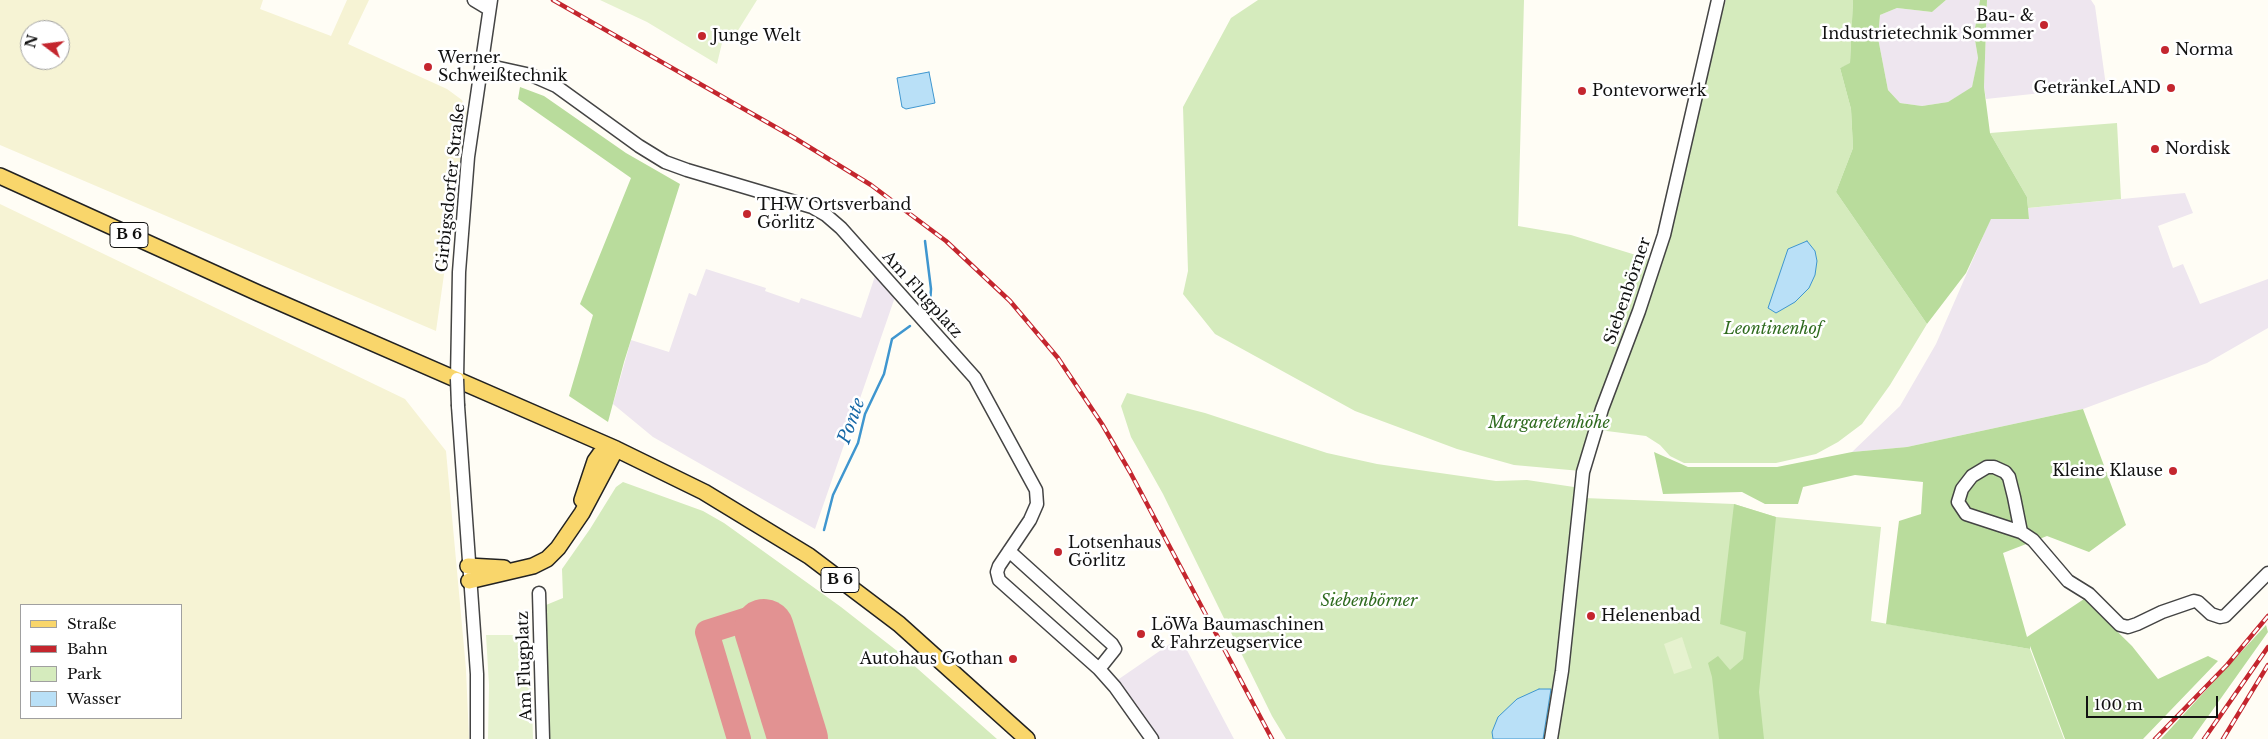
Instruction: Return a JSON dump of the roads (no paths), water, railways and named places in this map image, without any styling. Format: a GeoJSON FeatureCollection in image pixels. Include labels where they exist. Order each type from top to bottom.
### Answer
{"type":"FeatureCollection","features":[{"type":"Feature","properties":{"kind":"main road","name":"B 6"},"geometry":{"type":"LineString","coordinates":[[0,176],[258,293],[616,449],[704,492],[809,556],[898,624],[1027,739]]}},
{"type":"Feature","properties":{"kind":"main road"},"geometry":{"type":"LineString","coordinates":[[576,433],[588,455],[590,472]]}},
{"type":"Feature","properties":{"kind":"main road"},"geometry":{"type":"LineString","coordinates":[[575,521],[590,472],[600,454],[607,450],[616,449]]}},
{"type":"Feature","properties":{"kind":"main road"},"geometry":{"type":"LineString","coordinates":[[469,573],[515,570],[533,566],[547,559],[558,548],[598,485],[616,449]]}},
{"type":"Feature","properties":{"kind":"street"},"geometry":{"type":"LineString","coordinates":[[474,0],[490,5]]}},
{"type":"Feature","properties":{"kind":"street","name":"Siebenbörner"},"geometry":{"type":"LineString","coordinates":[[1551,739],[1562,670],[1583,472],[1590,444],[1639,311],[1664,235],[1718,0]]}},
{"type":"Feature","properties":{"kind":"street","name":"Girbigsdorfer Straße"},"geometry":{"type":"LineString","coordinates":[[469,573],[457,379],[459,272],[468,157],[490,5]]}},
{"type":"Feature","properties":{"kind":"street","name":"Am Flugplatz"},"geometry":{"type":"LineString","coordinates":[[481,64],[531,75],[556,86],[639,146],[665,162],[812,207],[826,214],[841,228],[975,378],[1036,490],[1036,504],[1030,520],[997,572],[999,580],[1099,669],[1115,687],[1152,739]]}},
{"type":"Feature","properties":{"kind":"street"},"geometry":{"type":"LineString","coordinates":[[2021,532],[2012,490],[2005,472],[1994,467],[1987,467],[1972,476],[1959,496],[1958,502],[1961,508],[1973,517],[2021,532],[2033,540],[2068,581],[2099,602],[2120,626],[2128,627],[2194,601],[2198,602],[2212,614],[2220,617],[2226,616],[2268,573]]}},
{"type":"Feature","properties":{"kind":"street"},"geometry":{"type":"LineString","coordinates":[[1009,552],[1112,644],[1115,649],[1099,669]]}},
{"type":"Feature","properties":{"kind":"street"},"geometry":{"type":"LineString","coordinates":[[469,573],[477,674],[477,739]]}},
{"type":"Feature","properties":{"kind":"street","name":"Am Flugplatz"},"geometry":{"type":"LineString","coordinates":[[539,593],[543,739]]}},
{"type":"Feature","properties":{"kind":"water"},"geometry":{"type":"Polygon","coordinates":[[[929,72],[935,103],[906,109],[902,107],[897,78],[929,72]]]}},
{"type":"Feature","properties":{"kind":"water"},"geometry":{"type":"Polygon","coordinates":[[[1807,241],[1815,251],[1817,261],[1815,275],[1809,288],[1795,302],[1776,313],[1768,308],[1788,249],[1807,241]]]}},
{"type":"Feature","properties":{"kind":"water"},"geometry":{"type":"Polygon","coordinates":[[[1539,689],[1551,689],[1543,739],[1493,739],[1492,732],[1498,717],[1517,699],[1539,689]]]}},
{"type":"Feature","properties":{"kind":"waterway","name":"Ponte"},"geometry":{"type":"LineString","coordinates":[[925,241],[931,289],[930,303],[926,316]]}},
{"type":"Feature","properties":{"kind":"waterway","name":"Ponte"},"geometry":{"type":"LineString","coordinates":[[824,530],[833,495],[858,443],[865,414],[884,374],[892,339],[910,326]]}},
{"type":"Feature","properties":{"kind":"railway"},"geometry":{"type":"LineString","coordinates":[[553,0],[793,137],[871,185],[946,241],[1010,301],[1058,358],[1102,424],[1130,472],[1272,739]]}},
{"type":"Feature","properties":{"kind":"railway"},"geometry":{"type":"LineString","coordinates":[[2155,739],[2227,665],[2268,616]]}},
{"type":"Feature","properties":{"kind":"railway"},"geometry":{"type":"LineString","coordinates":[[2204,739],[2268,647]]}},
{"type":"Feature","properties":{"kind":"railway"},"geometry":{"type":"LineString","coordinates":[[2223,739],[2268,665]]}},
{"type":"Feature","properties":{"kind":"place","name":"Bau- & Industrietechnik Sommer"},"geometry":{"type":"Point","coordinates":[2044,25]}},
{"type":"Feature","properties":{"kind":"place","name":"Junge Welt"},"geometry":{"type":"Point","coordinates":[702,36]}},
{"type":"Feature","properties":{"kind":"place","name":"Norma"},"geometry":{"type":"Point","coordinates":[2165,50]}},
{"type":"Feature","properties":{"kind":"place","name":"Werner Schweißtechnik"},"geometry":{"type":"Point","coordinates":[428,67]}},
{"type":"Feature","properties":{"kind":"place","name":"GetränkeLAND"},"geometry":{"type":"Point","coordinates":[2171,88]}},
{"type":"Feature","properties":{"kind":"place","name":"Pontevorwerk"},"geometry":{"type":"Point","coordinates":[1582,91]}},
{"type":"Feature","properties":{"kind":"place","name":"Nordisk"},"geometry":{"type":"Point","coordinates":[2155,149]}},
{"type":"Feature","properties":{"kind":"place","name":"THW Ortsverband Görlitz"},"geometry":{"type":"Point","coordinates":[747,214]}},
{"type":"Feature","properties":{"kind":"place","name":"Kleine Klause"},"geometry":{"type":"Point","coordinates":[2173,471]}},
{"type":"Feature","properties":{"kind":"place","name":"Lotsenhaus Görlitz"},"geometry":{"type":"Point","coordinates":[1058,552]}},
{"type":"Feature","properties":{"kind":"place","name":"Helenenbad"},"geometry":{"type":"Point","coordinates":[1591,616]}},
{"type":"Feature","properties":{"kind":"place","name":"LöWa Baumaschinen & Fahrzeugservice"},"geometry":{"type":"Point","coordinates":[1141,634]}},
{"type":"Feature","properties":{"kind":"place","name":"Autohaus Gothan"},"geometry":{"type":"Point","coordinates":[1013,659]}},
{"type":"Feature","properties":{"kind":"park label","name":"Leontinenhof"},"geometry":{"type":"Point","coordinates":[1773,329]}},
{"type":"Feature","properties":{"kind":"park label","name":"Margaretenhöhe"},"geometry":{"type":"Point","coordinates":[1549,423]}}]}
